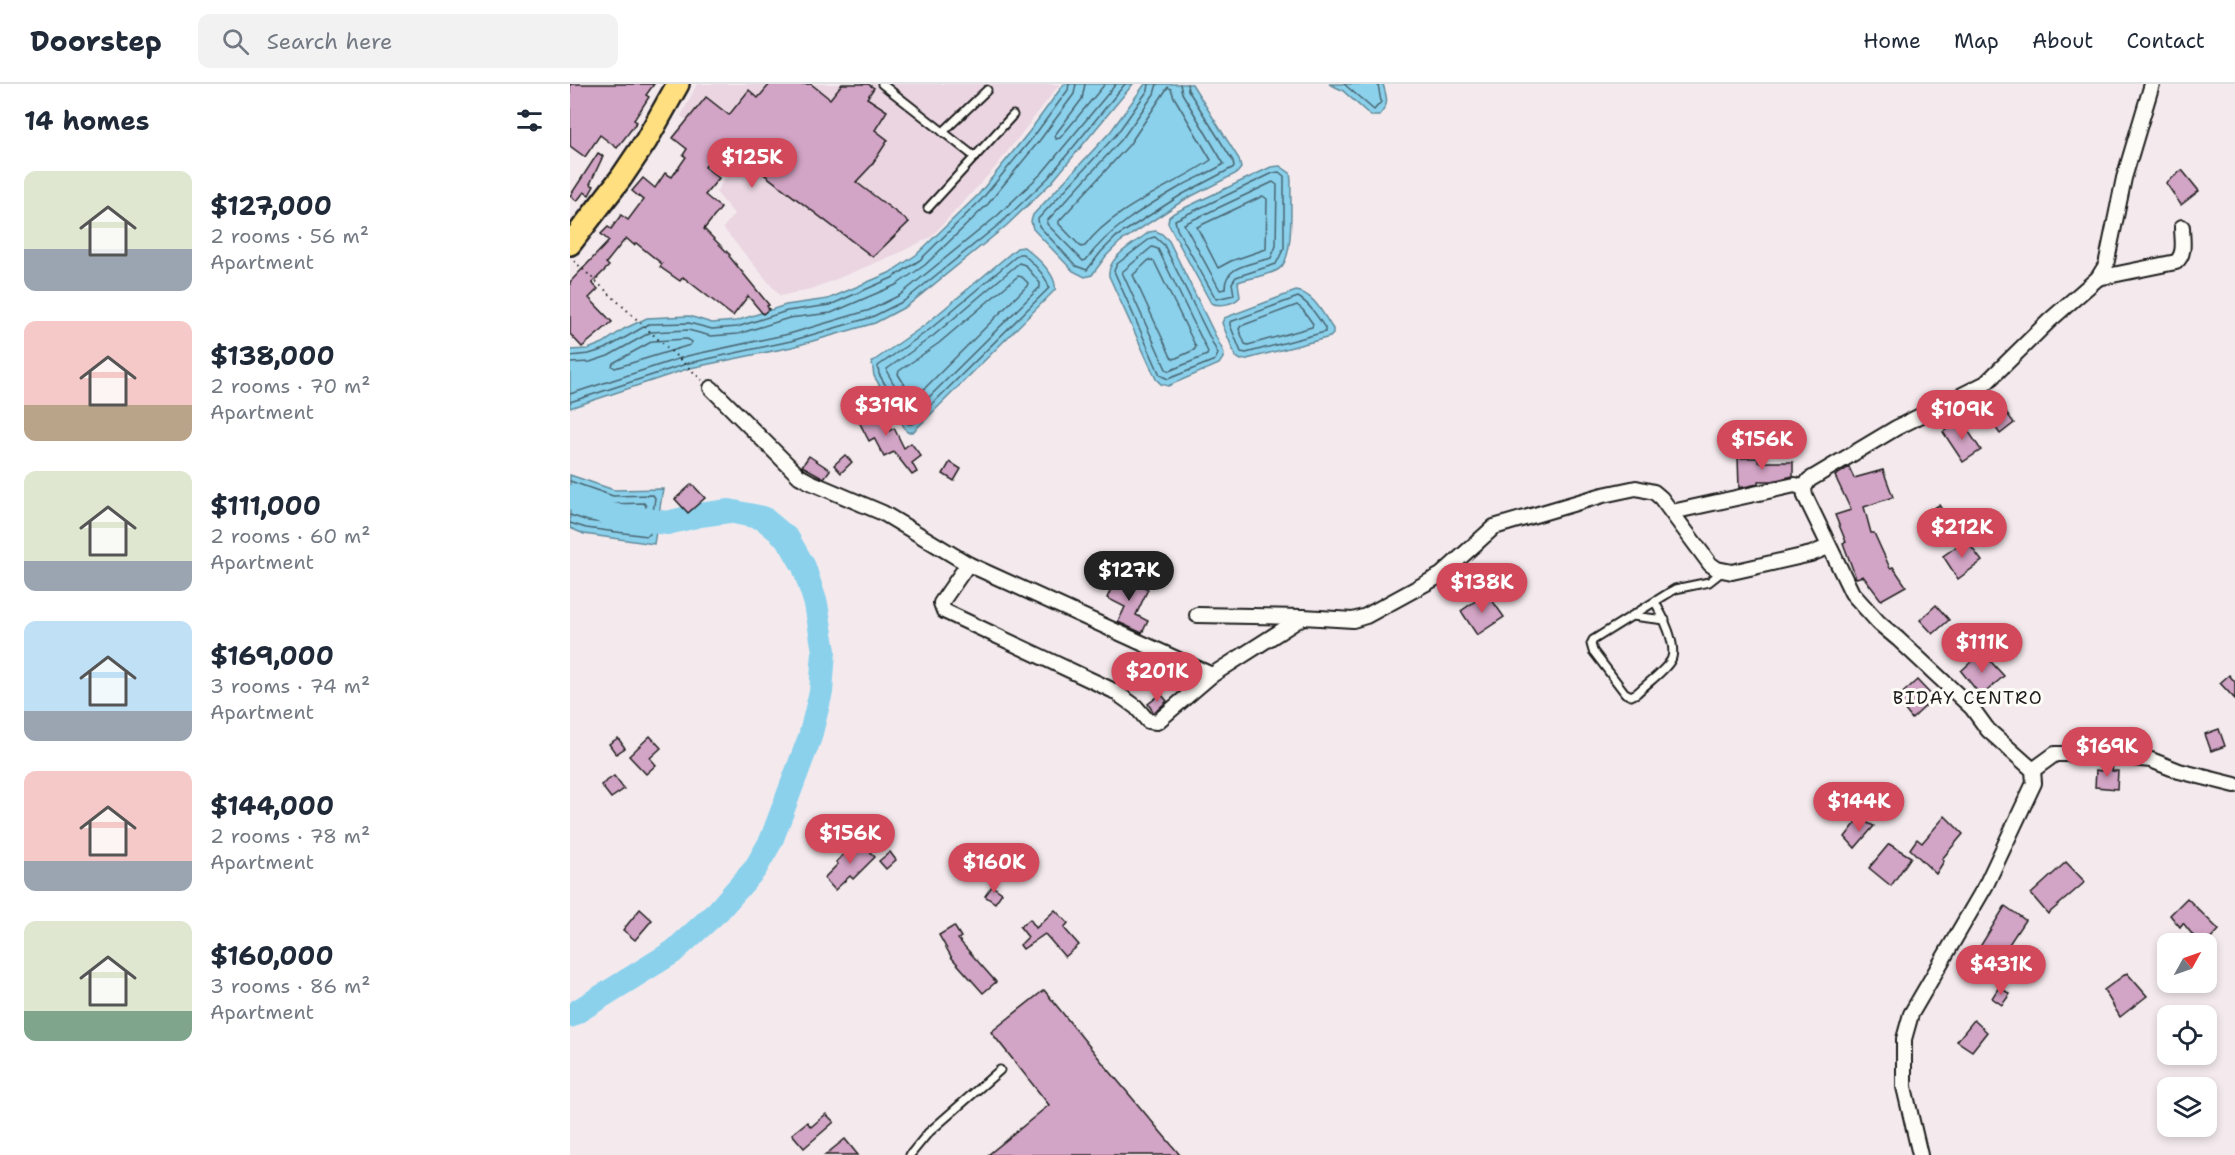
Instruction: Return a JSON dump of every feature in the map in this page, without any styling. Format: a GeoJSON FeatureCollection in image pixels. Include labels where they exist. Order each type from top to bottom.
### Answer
{"type":"FeatureCollection","features":[{"type":"Feature","properties":{"kind":"main road"},"geometry":{"type":"LineString","coordinates":[[570,244],[621,178],[646,141],[678,84]]}},
{"type":"Feature","properties":{"kind":"street"},"geometry":{"type":"LineString","coordinates":[[1920,1155],[1904,1087],[1904,1039],[1911,1014],[1986,885],[2034,783],[2033,770],[1988,730],[1972,708],[1879,623],[1852,593],[1828,547],[1805,496],[1804,488],[1809,480],[1896,428],[1986,384],[2049,321],[2098,278],[2106,265],[2124,178],[2152,84]]}},
{"type":"Feature","properties":{"kind":"street"},"geometry":{"type":"LineString","coordinates":[[2098,278],[2176,262],[2181,259],[2182,227]]}},
{"type":"Feature","properties":{"kind":"street"},"geometry":{"type":"LineString","coordinates":[[711,388],[799,476],[819,487],[883,513],[968,564],[1212,675]]}},
{"type":"Feature","properties":{"kind":"street"},"geometry":{"type":"LineString","coordinates":[[1672,512],[1795,485],[1804,488]]}},
{"type":"Feature","properties":{"kind":"street"},"geometry":{"type":"LineString","coordinates":[[1197,615],[1359,620],[1441,575],[1494,527],[1603,495],[1636,488],[1654,492],[1661,498],[1710,564],[1723,571],[1732,572],[1811,554],[1828,547]]}},
{"type":"Feature","properties":{"kind":"street"},"geometry":{"type":"LineString","coordinates":[[968,564],[940,603],[944,611],[1114,691],[1136,707],[1148,722],[1157,722],[1212,675],[1303,617]]}},
{"type":"Feature","properties":{"kind":"street"},"geometry":{"type":"LineString","coordinates":[[2033,770],[2055,754],[2090,754],[2151,760],[2179,771],[2235,785]]}},
{"type":"Feature","properties":{"kind":"lane"},"geometry":{"type":"LineString","coordinates":[[882,84],[975,157]]}},
{"type":"Feature","properties":{"kind":"lane"},"geometry":{"type":"LineString","coordinates":[[943,132],[987,90]]}},
{"type":"Feature","properties":{"kind":"lane"},"geometry":{"type":"LineString","coordinates":[[928,208],[1013,115]]}},
{"type":"Feature","properties":{"kind":"lane"},"geometry":{"type":"LineString","coordinates":[[1655,602],[1665,620],[1673,653],[1671,660],[1631,696],[1624,693],[1593,651],[1591,644],[1593,640],[1675,589],[1709,582],[1723,571]]}},
{"type":"Feature","properties":{"kind":"lane"},"geometry":{"type":"LineString","coordinates":[[1632,616],[1665,620]]}},
{"type":"Feature","properties":{"kind":"lane"},"geometry":{"type":"LineString","coordinates":[[909,1155],[928,1133],[1000,1070]]}},
{"type":"Feature","properties":{"kind":"path"},"geometry":{"type":"LineString","coordinates":[[570,257],[711,388]]}},
{"type":"Feature","properties":{"kind":"shaded area"},"geometry":{"type":"Polygon","coordinates":[[[697,84],[1060,84],[994,169],[931,237],[815,288],[780,296],[723,228],[734,214],[716,192],[736,162],[681,116],[697,84]]]}},
{"type":"Feature","properties":{"kind":"water"},"geometry":{"type":"Polygon","coordinates":[[[1064,84],[1133,84],[1052,182],[1006,226],[907,306],[875,323],[792,347],[690,368],[570,408],[570,350],[588,349],[603,343],[647,318],[689,316],[712,323],[736,321],[786,305],[828,299],[889,273],[916,255],[978,195],[1064,84]]]}},
{"type":"Feature","properties":{"kind":"water"},"geometry":{"type":"Polygon","coordinates":[[[1145,84],[1192,84],[1239,159],[1241,168],[1237,173],[1184,200],[1120,242],[1092,275],[1085,277],[1073,271],[1033,229],[1031,221],[1033,215],[1111,131],[1145,84]]]}},
{"type":"Feature","properties":{"kind":"water"},"geometry":{"type":"Polygon","coordinates":[[[1329,84],[1383,84],[1386,97],[1385,108],[1379,116],[1371,116],[1342,90],[1329,84]]]}},
{"type":"Feature","properties":{"kind":"water"},"geometry":{"type":"Polygon","coordinates":[[[1280,166],[1290,173],[1291,181],[1290,242],[1284,263],[1275,271],[1238,282],[1240,297],[1231,303],[1223,305],[1211,303],[1168,223],[1169,217],[1271,167],[1280,166]]]}},
{"type":"Feature","properties":{"kind":"water"},"geometry":{"type":"Polygon","coordinates":[[[1156,231],[1169,241],[1224,353],[1219,364],[1168,386],[1156,379],[1109,276],[1117,256],[1149,232],[1156,231]]]}},
{"type":"Feature","properties":{"kind":"water"},"geometry":{"type":"Polygon","coordinates":[[[1024,247],[1049,272],[1055,284],[1055,290],[913,432],[907,432],[874,376],[872,362],[925,325],[1017,248],[1024,247]]]}},
{"type":"Feature","properties":{"kind":"water"},"geometry":{"type":"Polygon","coordinates":[[[1296,291],[1313,300],[1333,329],[1333,334],[1330,337],[1247,359],[1241,360],[1236,357],[1222,323],[1224,318],[1296,291]]]}},
{"type":"Feature","properties":{"kind":"water"},"geometry":{"type":"Polygon","coordinates":[[[570,475],[614,490],[663,489],[654,544],[584,534],[570,528],[570,475]]]}},
{"type":"Feature","properties":{"kind":"building"},"geometry":{"type":"Polygon","coordinates":[[[570,84],[654,84],[646,95],[649,97],[634,120],[637,122],[617,148],[600,135],[585,157],[570,146],[570,84]]]}},
{"type":"Feature","properties":{"kind":"building"},"geometry":{"type":"Polygon","coordinates":[[[770,84],[811,84],[830,99],[842,84],[868,84],[874,88],[867,98],[887,111],[875,130],[888,140],[871,166],[856,182],[909,222],[873,257],[724,144],[705,167],[719,178],[705,195],[721,208],[704,229],[730,255],[769,305],[767,306],[769,309],[763,314],[748,296],[733,316],[683,277],[680,281],[660,267],[662,264],[636,243],[634,245],[626,238],[606,263],[609,266],[592,283],[598,289],[589,298],[612,322],[582,347],[570,334],[570,282],[609,241],[601,234],[608,227],[611,229],[621,215],[628,220],[643,200],[632,191],[643,178],[655,188],[665,173],[672,177],[686,157],[683,155],[687,149],[673,138],[706,97],[729,115],[749,90],[758,98],[770,84]]]}},
{"type":"Feature","properties":{"kind":"building"},"geometry":{"type":"Polygon","coordinates":[[[598,153],[603,156],[590,184],[594,186],[589,195],[584,192],[577,201],[570,196],[598,153]]]}},
{"type":"Feature","properties":{"kind":"building"},"geometry":{"type":"Polygon","coordinates":[[[2182,170],[2199,191],[2181,205],[2166,183],[2182,170]]]}},
{"type":"Feature","properties":{"kind":"building"},"geometry":{"type":"Polygon","coordinates":[[[1996,398],[2014,423],[2000,434],[1983,410],[1996,398]]]}},
{"type":"Feature","properties":{"kind":"building"},"geometry":{"type":"Polygon","coordinates":[[[873,402],[889,431],[894,428],[904,448],[911,443],[921,456],[912,463],[917,472],[912,475],[894,452],[884,457],[874,438],[869,441],[854,412],[873,402]]]}},
{"type":"Feature","properties":{"kind":"building"},"geometry":{"type":"Polygon","coordinates":[[[1961,420],[1981,450],[1963,462],[1943,432],[1961,420]]]}},
{"type":"Feature","properties":{"kind":"building"},"geometry":{"type":"Polygon","coordinates":[[[845,455],[852,462],[841,473],[834,465],[845,455]]]}},
{"type":"Feature","properties":{"kind":"building"},"geometry":{"type":"Polygon","coordinates":[[[809,456],[830,470],[824,478],[802,466],[809,456]]]}},
{"type":"Feature","properties":{"kind":"building"},"geometry":{"type":"Polygon","coordinates":[[[1738,458],[1758,458],[1758,462],[1793,462],[1793,476],[1772,481],[1758,481],[1758,484],[1739,488],[1738,458]]]}},
{"type":"Feature","properties":{"kind":"building"},"geometry":{"type":"Polygon","coordinates":[[[950,462],[961,469],[954,481],[943,474],[950,462]]]}},
{"type":"Feature","properties":{"kind":"building"},"geometry":{"type":"Polygon","coordinates":[[[1849,467],[1854,478],[1883,470],[1893,497],[1864,507],[1871,533],[1874,533],[1890,568],[1893,567],[1906,586],[1881,600],[1863,576],[1856,578],[1843,543],[1846,542],[1835,515],[1851,510],[1835,476],[1849,467]]]}},
{"type":"Feature","properties":{"kind":"building"},"geometry":{"type":"Polygon","coordinates":[[[692,484],[705,498],[688,513],[675,499],[692,484]]]}},
{"type":"Feature","properties":{"kind":"building"},"geometry":{"type":"Polygon","coordinates":[[[1939,505],[1950,522],[1929,535],[1921,524],[1926,520],[1922,515],[1939,505]]]}},
{"type":"Feature","properties":{"kind":"building"},"geometry":{"type":"Polygon","coordinates":[[[1966,540],[1982,561],[1958,579],[1943,556],[1966,540]]]}},
{"type":"Feature","properties":{"kind":"building"},"geometry":{"type":"Polygon","coordinates":[[[1118,574],[1148,589],[1136,615],[1148,621],[1142,633],[1118,622],[1125,607],[1107,598],[1118,574]]]}},
{"type":"Feature","properties":{"kind":"building"},"geometry":{"type":"Polygon","coordinates":[[[1487,593],[1504,617],[1477,635],[1461,611],[1487,593]]]}},
{"type":"Feature","properties":{"kind":"building"},"geometry":{"type":"Polygon","coordinates":[[[1936,605],[1949,620],[1933,634],[1920,620],[1936,605]]]}},
{"type":"Feature","properties":{"kind":"building"},"geometry":{"type":"Polygon","coordinates":[[[1982,652],[2004,676],[1981,696],[1961,671],[1982,652]]]}},
{"type":"Feature","properties":{"kind":"building"},"geometry":{"type":"Polygon","coordinates":[[[2229,675],[2235,682],[2235,699],[2220,683],[2229,675]]]}},
{"type":"Feature","properties":{"kind":"building"},"geometry":{"type":"Polygon","coordinates":[[[1917,680],[1934,698],[1912,719],[1896,699],[1917,680]]]}},
{"type":"Feature","properties":{"kind":"building"},"geometry":{"type":"Polygon","coordinates":[[[1161,694],[1167,701],[1154,713],[1148,704],[1161,694]]]}},
{"type":"Feature","properties":{"kind":"building"},"geometry":{"type":"Polygon","coordinates":[[[2219,729],[2225,746],[2211,751],[2205,734],[2219,729]]]}},
{"type":"Feature","properties":{"kind":"building"},"geometry":{"type":"Polygon","coordinates":[[[650,736],[661,748],[650,758],[656,765],[646,774],[629,756],[650,736]]]}},
{"type":"Feature","properties":{"kind":"building"},"geometry":{"type":"Polygon","coordinates":[[[618,738],[625,748],[616,754],[609,744],[618,738]]]}},
{"type":"Feature","properties":{"kind":"building"},"geometry":{"type":"Polygon","coordinates":[[[2102,764],[2113,765],[2112,771],[2118,771],[2117,789],[2095,787],[2096,770],[2101,771],[2102,764]]]}},
{"type":"Feature","properties":{"kind":"building"},"geometry":{"type":"Polygon","coordinates":[[[614,776],[624,789],[611,798],[601,785],[614,776]]]}},
{"type":"Feature","properties":{"kind":"building"},"geometry":{"type":"Polygon","coordinates":[[[1945,816],[1963,834],[1942,859],[1944,861],[1936,874],[1910,849],[1917,839],[1922,843],[1945,816]]]}},
{"type":"Feature","properties":{"kind":"building"},"geometry":{"type":"Polygon","coordinates":[[[1859,819],[1874,826],[1855,848],[1845,837],[1859,819]]]}},
{"type":"Feature","properties":{"kind":"building"},"geometry":{"type":"Polygon","coordinates":[[[858,840],[875,857],[853,879],[850,876],[835,890],[824,878],[858,840]]]}},
{"type":"Feature","properties":{"kind":"building"},"geometry":{"type":"Polygon","coordinates":[[[1889,844],[1911,857],[1891,886],[1869,868],[1889,844]]]}},
{"type":"Feature","properties":{"kind":"building"},"geometry":{"type":"Polygon","coordinates":[[[890,852],[896,860],[886,869],[879,861],[890,852]]]}},
{"type":"Feature","properties":{"kind":"building"},"geometry":{"type":"Polygon","coordinates":[[[2066,862],[2085,882],[2048,914],[2031,894],[2066,862]]]}},
{"type":"Feature","properties":{"kind":"building"},"geometry":{"type":"Polygon","coordinates":[[[992,886],[1002,893],[995,903],[985,896],[992,886]]]}},
{"type":"Feature","properties":{"kind":"building"},"geometry":{"type":"Polygon","coordinates":[[[2187,898],[2219,930],[2216,933],[2191,933],[2183,923],[2180,927],[2170,915],[2187,898]]]}},
{"type":"Feature","properties":{"kind":"building"},"geometry":{"type":"Polygon","coordinates":[[[2005,906],[2025,920],[1992,970],[1973,958],[2005,906]]]}},
{"type":"Feature","properties":{"kind":"building"},"geometry":{"type":"Polygon","coordinates":[[[640,909],[652,920],[635,940],[623,930],[640,909]]]}},
{"type":"Feature","properties":{"kind":"building"},"geometry":{"type":"Polygon","coordinates":[[[1055,910],[1068,923],[1064,928],[1079,945],[1065,957],[1045,934],[1023,949],[1020,945],[1028,937],[1020,927],[1030,919],[1036,928],[1055,910]]]}},
{"type":"Feature","properties":{"kind":"building"},"geometry":{"type":"Polygon","coordinates":[[[954,926],[961,937],[958,939],[996,982],[983,993],[952,958],[939,935],[954,926]]]}},
{"type":"Feature","properties":{"kind":"building"},"geometry":{"type":"Polygon","coordinates":[[[2127,973],[2147,996],[2120,1017],[2104,990],[2127,973]]]}},
{"type":"Feature","properties":{"kind":"building"},"geometry":{"type":"Polygon","coordinates":[[[1999,987],[2010,994],[2002,1005],[1992,998],[1999,987]]]}},
{"type":"Feature","properties":{"kind":"building"},"geometry":{"type":"Polygon","coordinates":[[[1044,990],[1180,1155],[988,1155],[1049,1105],[991,1032],[1044,990]]]}},
{"type":"Feature","properties":{"kind":"building"},"geometry":{"type":"Polygon","coordinates":[[[1974,1020],[1987,1032],[1972,1051],[1957,1041],[1974,1020]]]}},
{"type":"Feature","properties":{"kind":"building"},"geometry":{"type":"Polygon","coordinates":[[[826,1114],[834,1122],[804,1148],[792,1134],[807,1122],[811,1127],[826,1114]]]}},
{"type":"Feature","properties":{"kind":"building"},"geometry":{"type":"Polygon","coordinates":[[[845,1139],[858,1155],[825,1155],[845,1139]]]}},
{"type":"Feature","properties":{"kind":"waterway"},"geometry":{"type":"LineString","coordinates":[[570,497],[611,515],[667,523],[729,511],[763,518],[788,539],[804,567],[816,604],[824,651],[821,692],[810,737],[771,841],[755,869],[718,911],[673,952],[570,1016]]}},
{"type":"Feature","properties":{"kind":"district","name":"BIDAY CENTRO"},"geometry":{"type":"Point","coordinates":[1968,698]}}]}
